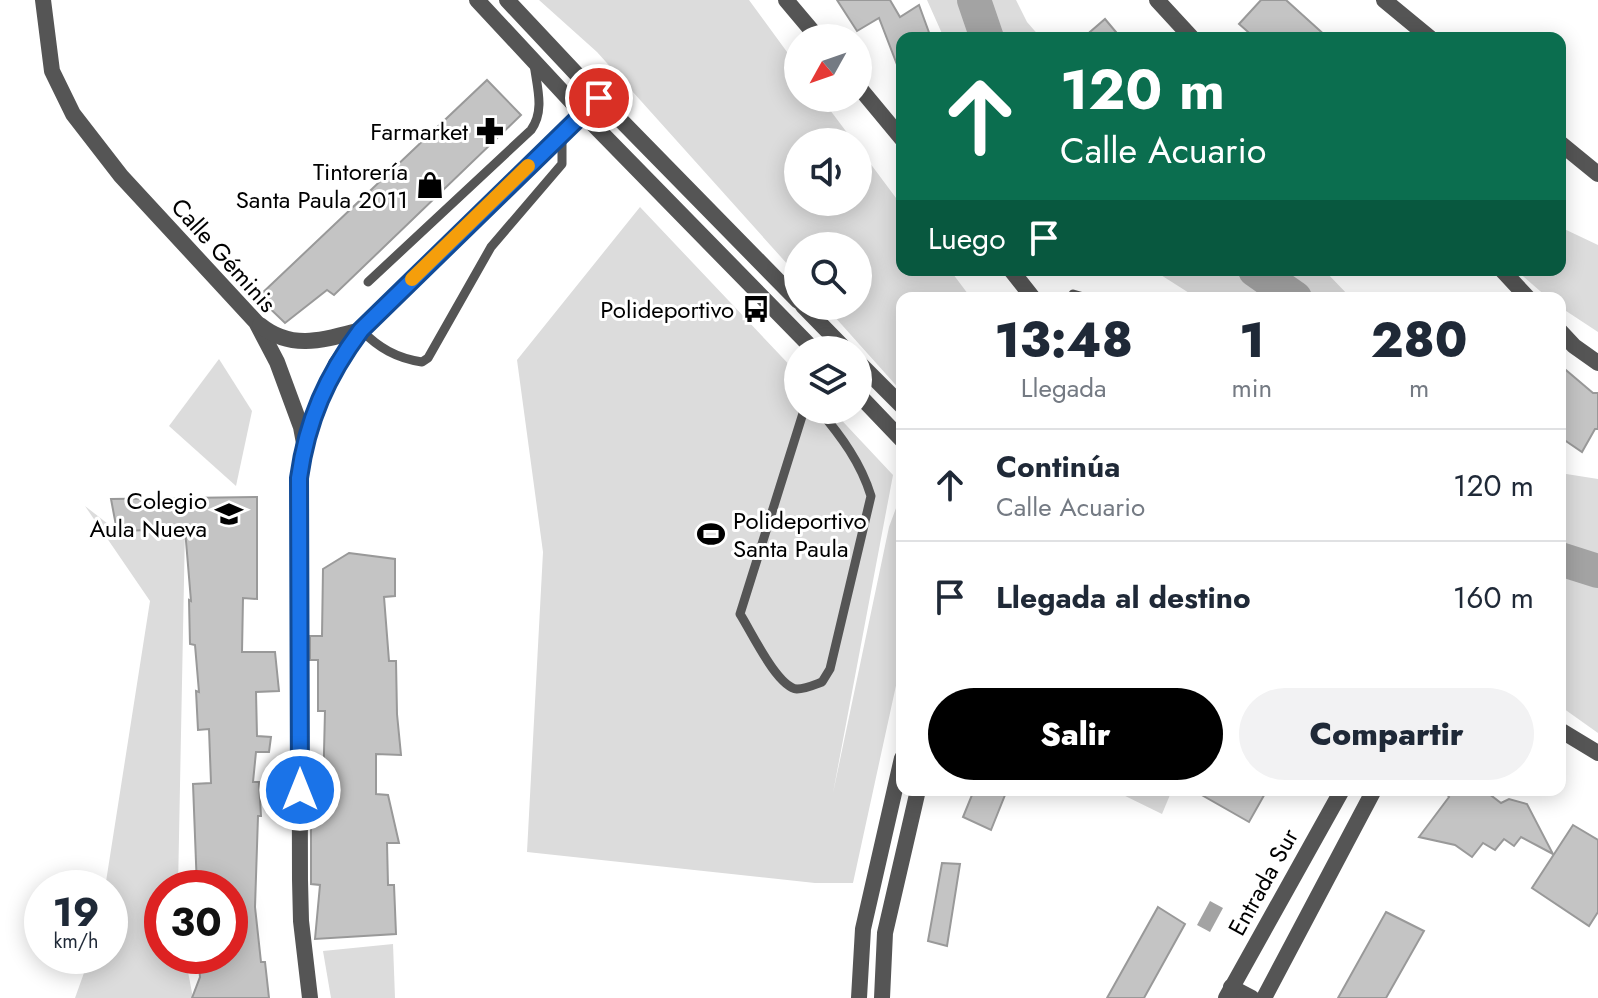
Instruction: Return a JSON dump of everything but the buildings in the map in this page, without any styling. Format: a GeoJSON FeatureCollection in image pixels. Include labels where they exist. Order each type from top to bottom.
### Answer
{"type":"FeatureCollection","features":[{"type":"Feature","properties":{"kind":"street","name":"Calle Géminis"},"geometry":{"type":"LineString","coordinates":[[43,0],[52,71],[73,114],[121,176],[256,322],[292,397],[304,443],[299,478],[300,880],[310,998]]}},
{"type":"Feature","properties":{"kind":"street"},"geometry":{"type":"LineString","coordinates":[[477,0],[582,113],[800,336]]}},
{"type":"Feature","properties":{"kind":"street"},"geometry":{"type":"LineString","coordinates":[[507,0],[784,287]]}},
{"type":"Feature","properties":{"kind":"street"},"geometry":{"type":"LineString","coordinates":[[786,0],[806,24]]}},
{"type":"Feature","properties":{"kind":"street"},"geometry":{"type":"LineString","coordinates":[[1157,0],[1186,32]]}},
{"type":"Feature","properties":{"kind":"street"},"geometry":{"type":"LineString","coordinates":[[1387,1],[1423,32]]}},
{"type":"Feature","properties":{"kind":"street"},"geometry":{"type":"LineString","coordinates":[[304,443],[336,364],[361,330],[599,98]]}},
{"type":"Feature","properties":{"kind":"street"},"geometry":{"type":"LineString","coordinates":[[872,103],[896,132]]}},
{"type":"Feature","properties":{"kind":"street"},"geometry":{"type":"LineString","coordinates":[[1566,148],[1598,174]]}},
{"type":"Feature","properties":{"kind":"street"},"geometry":{"type":"LineString","coordinates":[[1016,276],[1028,292]]}},
{"type":"Feature","properties":{"kind":"street"},"geometry":{"type":"LineString","coordinates":[[1508,276],[1522,292]]}},
{"type":"Feature","properties":{"kind":"street"},"geometry":{"type":"LineString","coordinates":[[817,320],[832,336]]}},
{"type":"Feature","properties":{"kind":"street"},"geometry":{"type":"LineString","coordinates":[[256,322],[274,336],[289,341],[304,342],[361,330]]}},
{"type":"Feature","properties":{"kind":"street"},"geometry":{"type":"LineString","coordinates":[[1566,337],[1598,363]]}},
{"type":"Feature","properties":{"kind":"street"},"geometry":{"type":"LineString","coordinates":[[872,376],[896,400]]}},
{"type":"Feature","properties":{"kind":"street"},"geometry":{"type":"LineString","coordinates":[[872,404],[896,421]]}},
{"type":"Feature","properties":{"kind":"street"},"geometry":{"type":"LineString","coordinates":[[1566,734],[1598,753]]}},
{"type":"Feature","properties":{"kind":"street"},"geometry":{"type":"LineString","coordinates":[[859,998],[863,929],[896,784]]}},
{"type":"Feature","properties":{"kind":"street"},"geometry":{"type":"LineString","coordinates":[[882,998],[885,933],[917,796]]}},
{"type":"Feature","properties":{"kind":"street","name":"Entrada Sur"},"geometry":{"type":"LineString","coordinates":[[1228,992],[1339,796]]}},
{"type":"Feature","properties":{"kind":"street"},"geometry":{"type":"LineString","coordinates":[[1264,998],[1371,796]]}},
{"type":"Feature","properties":{"kind":"street"},"geometry":{"type":"LineString","coordinates":[[1228,992],[1252,998]]}},
{"type":"Feature","properties":{"kind":"lane"},"geometry":{"type":"LineString","coordinates":[[368,282],[531,130],[540,110],[534,61]]}},
{"type":"Feature","properties":{"kind":"lane"},"geometry":{"type":"LineString","coordinates":[[361,330],[392,355],[422,362],[428,358],[491,247],[562,164],[562,133]]}},
{"type":"Feature","properties":{"kind":"lane"},"geometry":{"type":"LineString","coordinates":[[800,424],[740,614],[776,673],[787,686],[800,689],[822,682],[830,669],[871,496],[863,473],[831,424]]}},
{"type":"Feature","properties":{"kind":"shaded area"},"geometry":{"type":"Polygon","coordinates":[[[539,0],[749,0],[784,48],[784,112],[832,112],[844,128],[784,128],[784,216],[872,216],[872,166],[896,198],[896,276],[954,276],[966,292],[896,292],[896,385],[872,358],[872,336],[852,336],[838,320],[872,320],[872,232],[784,232],[784,260],[597,52],[539,0]]]}},
{"type":"Feature","properties":{"kind":"shaded area"},"geometry":{"type":"Polygon","coordinates":[[[927,0],[1016,0],[1036,32],[941,32],[927,0]]]}},
{"type":"Feature","properties":{"kind":"shaded area","name":"Polideportivo Santa Paula"},"geometry":{"type":"Polygon","coordinates":[[[640,207],[784,359],[784,424],[845,424],[893,475],[833,793],[889,527],[896,508],[896,686],[853,883],[815,883],[527,852],[543,552],[517,360],[640,207]]]}},
{"type":"Feature","properties":{"kind":"shaded area"},"geometry":{"type":"Polygon","coordinates":[[[1566,230],[1598,245],[1598,332],[1566,311],[1566,292],[1541,292],[1523,276],[1566,276],[1566,230]]]}},
{"type":"Feature","properties":{"kind":"shaded area"},"geometry":{"type":"Polygon","coordinates":[[[1162,276],[1330,276],[1345,292],[1188,292],[1162,276]]]}},
{"type":"Feature","properties":{"kind":"shaded area"},"geometry":{"type":"Polygon","coordinates":[[[219,359],[252,411],[236,486],[169,426],[219,359]]]}},
{"type":"Feature","properties":{"kind":"shaded area"},"geometry":{"type":"Polygon","coordinates":[[[1566,474],[1598,479],[1598,733],[1566,710],[1566,474]]]}},
{"type":"Feature","properties":{"kind":"shaded area"},"geometry":{"type":"Polygon","coordinates":[[[85,506],[117,531],[185,529],[178,870],[144,870],[144,974],[188,974],[193,998],[75,998],[84,974],[128,974],[128,870],[108,870],[150,601],[85,506]]]}},
{"type":"Feature","properties":{"kind":"shaded area"},"geometry":{"type":"Polygon","coordinates":[[[1125,796],[1170,796],[1162,814],[1125,796]]]}},
{"type":"Feature","properties":{"kind":"shaded area"},"geometry":{"type":"Polygon","coordinates":[[[1210,901],[1223,908],[1210,932],[1197,925],[1210,901]]]}},
{"type":"Feature","properties":{"kind":"shaded area"},"geometry":{"type":"Polygon","coordinates":[[[393,944],[395,998],[331,998],[323,951],[393,944]]]}},
{"type":"Feature","properties":{"kind":"waterway"},"geometry":{"type":"LineString","coordinates":[[974,0],[985,32]]}},
{"type":"Feature","properties":{"kind":"waterway"},"geometry":{"type":"LineString","coordinates":[[1264,276],[1286,292]]}},
{"type":"Feature","properties":{"kind":"waterway"},"geometry":{"type":"LineString","coordinates":[[1566,561],[1598,571]]}},
{"type":"Feature","properties":{"kind":"slow traffic"},"geometry":{"type":"LineString","coordinates":[[412,279],[528,166]]}},
{"type":"Feature","properties":{"kind":"place","name":"Farmarket"},"geometry":{"type":"Point","coordinates":[490,131]}},
{"type":"Feature","properties":{"kind":"place","name":"Tintorería Santa Paula 2011"},"geometry":{"type":"Point","coordinates":[430,185]}},
{"type":"Feature","properties":{"kind":"place","name":"Polideportivo"},"geometry":{"type":"Point","coordinates":[756,309]}},
{"type":"Feature","properties":{"kind":"place","name":"Colegio Aula Nueva"},"geometry":{"type":"Point","coordinates":[229,514]}},
{"type":"Feature","properties":{"kind":"place","name":"Polideportivo Santa Paula"},"geometry":{"type":"Point","coordinates":[711,534]}},
{"type":"Feature","properties":{"kind":"route"},"geometry":{"type":"LineString","coordinates":[[300,790],[299,478],[304,443],[318,404],[336,364],[361,330],[599,98]]}}]}
